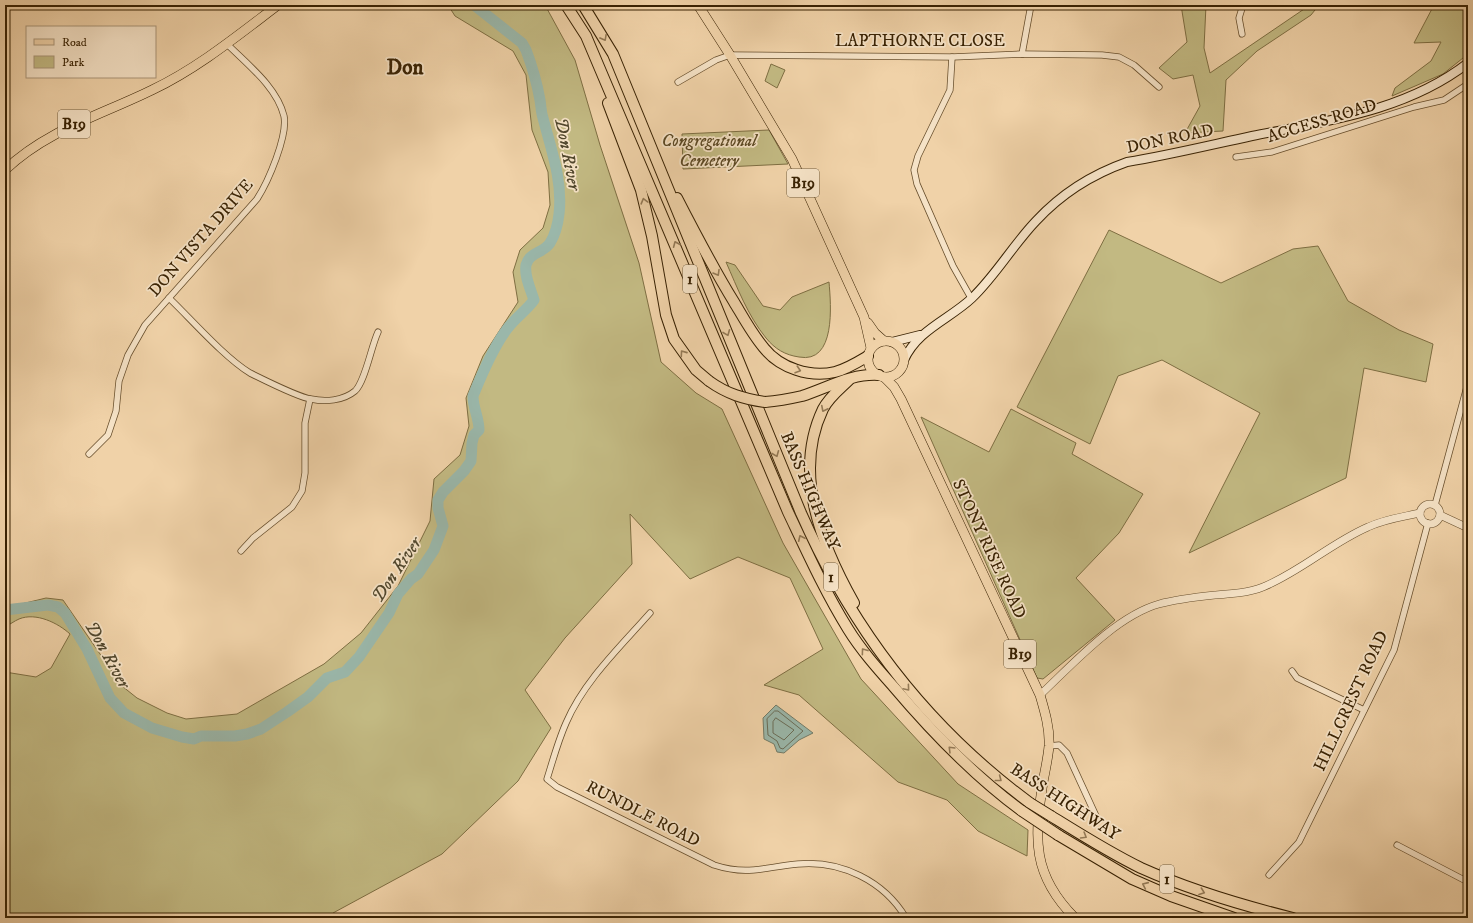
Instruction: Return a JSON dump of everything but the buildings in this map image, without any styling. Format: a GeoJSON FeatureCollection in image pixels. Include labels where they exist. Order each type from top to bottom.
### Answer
{"type":"FeatureCollection","features":[{"type":"Feature","properties":{"kind":"highway","name":"BASS HIGHWAY"},"geometry":{"type":"LineString","coordinates":[[566,5],[576,18],[590,46],[681,256],[788,512],[821,580],[845,623],[872,661],[937,735],[999,794],[1022,811],[1058,835],[1132,879],[1170,896],[1234,918]]}},
{"type":"Feature","properties":{"kind":"highway","name":"BASS HIGHWAY"},"geometry":{"type":"LineString","coordinates":[[583,5],[613,54],[813,541],[853,614],[893,671],[932,717],[962,747],[994,775],[1030,803],[1051,816],[1133,864],[1172,881],[1220,898],[1293,918]]}},
{"type":"Feature","properties":{"kind":"highway"},"geometry":{"type":"LineString","coordinates":[[590,46],[616,127],[641,190],[654,242],[666,315],[674,339],[696,370],[722,390],[738,397],[765,402],[784,400],[868,375],[881,376]]}},
{"type":"Feature","properties":{"kind":"highway"},"geometry":{"type":"LineString","coordinates":[[636,113],[701,245],[729,294],[764,349],[780,362],[789,367],[815,374],[836,372],[850,367],[870,352]]}},
{"type":"Feature","properties":{"kind":"highway"},"geometry":{"type":"LineString","coordinates":[[849,380],[830,398],[818,422],[814,438],[811,469],[813,502],[822,534],[836,569],[884,650],[893,671]]}},
{"type":"Feature","properties":{"kind":"main road","name":"B19"},"geometry":{"type":"LineString","coordinates":[[5,170],[20,156],[63,129],[151,91],[202,62],[277,5]]}},
{"type":"Feature","properties":{"kind":"main road","name":"B19"},"geometry":{"type":"LineString","coordinates":[[698,5],[730,55],[792,159],[864,317],[875,333],[901,350],[904,360],[899,371]]}},
{"type":"Feature","properties":{"kind":"main road","name":"DON ROAD"},"geometry":{"type":"LineString","coordinates":[[904,360],[915,341],[971,298],[990,279],[1036,220],[1066,194],[1093,177],[1127,162],[1366,113],[1412,96],[1449,78],[1468,63]]}},
{"type":"Feature","properties":{"kind":"main road","name":"B19"},"geometry":{"type":"LineString","coordinates":[[864,317],[870,352],[869,365],[873,372],[881,376]]}},
{"type":"Feature","properties":{"kind":"main road","name":"DON ROAD"},"geometry":{"type":"LineString","coordinates":[[888,342],[916,336],[928,331]]}},
{"type":"Feature","properties":{"kind":"main road"},"geometry":{"type":"LineString","coordinates":[[870,352],[877,343],[888,342]]}},
{"type":"Feature","properties":{"kind":"main road"},"geometry":{"type":"LineString","coordinates":[[881,376],[894,375],[899,371]]}},
{"type":"Feature","properties":{"kind":"main road","name":"STONY RISE ROAD"},"geometry":{"type":"LineString","coordinates":[[899,371],[898,385],[901,399]]}},
{"type":"Feature","properties":{"kind":"main road","name":"STONY RISE ROAD"},"geometry":{"type":"LineString","coordinates":[[881,376],[894,387],[901,399],[1040,695],[1046,718],[1049,746],[1037,834],[1038,853],[1044,874],[1053,892],[1075,918]]}},
{"type":"Feature","properties":{"kind":"street"},"geometry":{"type":"LineString","coordinates":[[1022,54],[1031,5]]}},
{"type":"Feature","properties":{"kind":"street"},"geometry":{"type":"LineString","coordinates":[[1242,34],[1238,18],[1243,5]]}},
{"type":"Feature","properties":{"kind":"street","name":"DON VISTA DRIVE"},"geometry":{"type":"LineString","coordinates":[[89,454],[108,435],[116,411],[119,381],[128,355],[145,325],[257,199],[268,182],[282,138],[284,116],[274,95],[260,76],[227,44]]}},
{"type":"Feature","properties":{"kind":"street","name":"LAPTHORNE CLOSE"},"geometry":{"type":"LineString","coordinates":[[678,82],[716,60],[730,55],[952,57],[1022,54],[1102,55],[1119,58],[1134,65],[1159,87]]}},
{"type":"Feature","properties":{"kind":"street"},"geometry":{"type":"LineString","coordinates":[[952,57],[950,90],[918,156],[914,170],[917,184],[953,266],[971,298]]}},
{"type":"Feature","properties":{"kind":"street","name":"ACCESS ROAD"},"geometry":{"type":"LineString","coordinates":[[1236,157],[1272,152],[1444,100],[1468,84]]}},
{"type":"Feature","properties":{"kind":"street"},"geometry":{"type":"LineString","coordinates":[[1412,96],[1414,108]]}},
{"type":"Feature","properties":{"kind":"street"},"geometry":{"type":"LineString","coordinates":[[169,298],[229,356],[249,372],[310,399],[339,400],[355,391],[364,374],[372,345],[378,332]]}},
{"type":"Feature","properties":{"kind":"street"},"geometry":{"type":"LineString","coordinates":[[1435,505],[1468,382]]}},
{"type":"Feature","properties":{"kind":"street"},"geometry":{"type":"LineString","coordinates":[[241,551],[253,538],[292,506],[302,490],[305,473],[305,423],[310,399]]}},
{"type":"Feature","properties":{"kind":"street"},"geometry":{"type":"LineString","coordinates":[[1426,504],[1435,505],[1440,510],[1440,515],[1437,521],[1428,523],[1423,521],[1420,513],[1421,509],[1426,504]]}},
{"type":"Feature","properties":{"kind":"street"},"geometry":{"type":"LineString","coordinates":[[1040,695],[1108,633],[1134,614],[1158,604],[1190,598],[1242,592],[1262,587],[1367,527],[1388,520],[1420,513]]}},
{"type":"Feature","properties":{"kind":"street"},"geometry":{"type":"LineString","coordinates":[[1440,515],[1468,528]]}},
{"type":"Feature","properties":{"kind":"street","name":"HILLCREST ROAD"},"geometry":{"type":"LineString","coordinates":[[1269,875],[1299,842],[1394,650],[1428,523]]}},
{"type":"Feature","properties":{"kind":"street","name":"RUNDLE ROAD"},"geometry":{"type":"LineString","coordinates":[[650,613],[610,658],[578,700],[566,722],[547,779],[557,786],[714,865],[728,870],[748,872],[814,863],[847,870],[875,884],[898,904],[906,918]]}},
{"type":"Feature","properties":{"kind":"street"},"geometry":{"type":"LineString","coordinates":[[1292,671],[1297,678],[1364,710]]}},
{"type":"Feature","properties":{"kind":"street"},"geometry":{"type":"LineString","coordinates":[[1049,746],[1058,745],[1067,753],[1096,816]]}},
{"type":"Feature","properties":{"kind":"street"},"geometry":{"type":"LineString","coordinates":[[1397,845],[1468,882]]}},
{"type":"Feature","properties":{"kind":"green space"},"geometry":{"type":"Polygon","coordinates":[[[448,5],[545,5],[575,60],[600,145],[639,263],[661,362],[696,393],[722,409],[783,543],[861,679],[958,784],[1028,830],[1027,856],[978,831],[947,800],[898,782],[799,695],[764,685],[823,649],[790,578],[738,557],[690,579],[630,514],[632,564],[565,638],[525,690],[551,728],[518,781],[442,854],[333,913],[329,918],[5,918],[5,672],[36,677],[51,668],[70,634],[53,623],[32,617],[19,619],[5,626],[5,608],[46,598],[63,600],[122,686],[137,698],[167,713],[186,719],[237,714],[324,664],[361,633],[398,586],[430,521],[434,479],[460,455],[469,426],[466,398],[483,356],[518,302],[513,272],[520,250],[543,228],[550,205],[548,172],[532,130],[526,75],[513,51],[455,16],[448,5]]]}},
{"type":"Feature","properties":{"kind":"green space"},"geometry":{"type":"Polygon","coordinates":[[[1181,5],[1206,5],[1204,48],[1210,73],[1310,5],[1319,5],[1311,15],[1257,51],[1226,80],[1223,131],[1185,133],[1200,106],[1193,75],[1173,79],[1159,68],[1187,42],[1181,5]]]}},
{"type":"Feature","properties":{"kind":"green space"},"geometry":{"type":"Polygon","coordinates":[[[1434,5],[1468,5],[1468,54],[1443,74],[1392,96],[1395,88],[1431,61],[1441,42],[1414,43],[1434,5]]]}},
{"type":"Feature","properties":{"kind":"green space"},"geometry":{"type":"Polygon","coordinates":[[[771,64],[785,70],[777,88],[765,81],[771,64]]]}},
{"type":"Feature","properties":{"kind":"green space","name":"Congregational Cemetery"},"geometry":{"type":"Polygon","coordinates":[[[769,130],[788,164],[683,169],[682,134],[769,130]]]}},
{"type":"Feature","properties":{"kind":"green space"},"geometry":{"type":"Polygon","coordinates":[[[1109,230],[1221,283],[1293,249],[1318,246],[1348,301],[1399,330],[1433,344],[1426,382],[1364,368],[1346,478],[1189,553],[1260,413],[1162,360],[1118,376],[1090,444],[1017,407],[1109,230]]]}},
{"type":"Feature","properties":{"kind":"green space"},"geometry":{"type":"Polygon","coordinates":[[[726,262],[735,265],[763,306],[780,310],[792,297],[829,282],[829,331],[820,351],[811,357],[799,357],[789,355],[773,345],[766,338],[748,311],[726,262]]]}},
{"type":"Feature","properties":{"kind":"green space"},"geometry":{"type":"Polygon","coordinates":[[[1011,409],[1076,443],[1072,454],[1143,494],[1119,533],[1076,578],[1115,620],[1043,679],[1037,678],[921,417],[989,452],[1011,409]]]}},
{"type":"Feature","properties":{"kind":"water"},"geometry":{"type":"Polygon","coordinates":[[[776,705],[813,733],[799,740],[784,753],[777,752],[774,744],[764,739],[763,718],[776,705]]]}},
{"type":"Feature","properties":{"kind":"waterway","name":"Don River"},"geometry":{"type":"LineString","coordinates":[[5,610],[48,605],[58,607],[65,613],[87,649],[110,698],[124,713],[152,728],[194,739],[201,736],[235,736],[261,729],[308,697],[327,678],[345,672],[359,657],[389,613],[398,594],[411,579],[418,574],[434,550],[443,526],[438,508],[438,500],[443,492],[464,471],[471,461],[474,435],[479,430],[473,396],[488,361],[502,336],[510,325],[528,308],[534,300],[527,278],[526,265],[530,257],[544,249],[550,243],[555,233],[559,218],[560,202],[556,165],[542,116],[536,81],[526,50],[522,43],[474,5]]}},
{"type":"Feature","properties":{"kind":"district","name":"Don"},"geometry":{"type":"Point","coordinates":[405,68]}}]}
